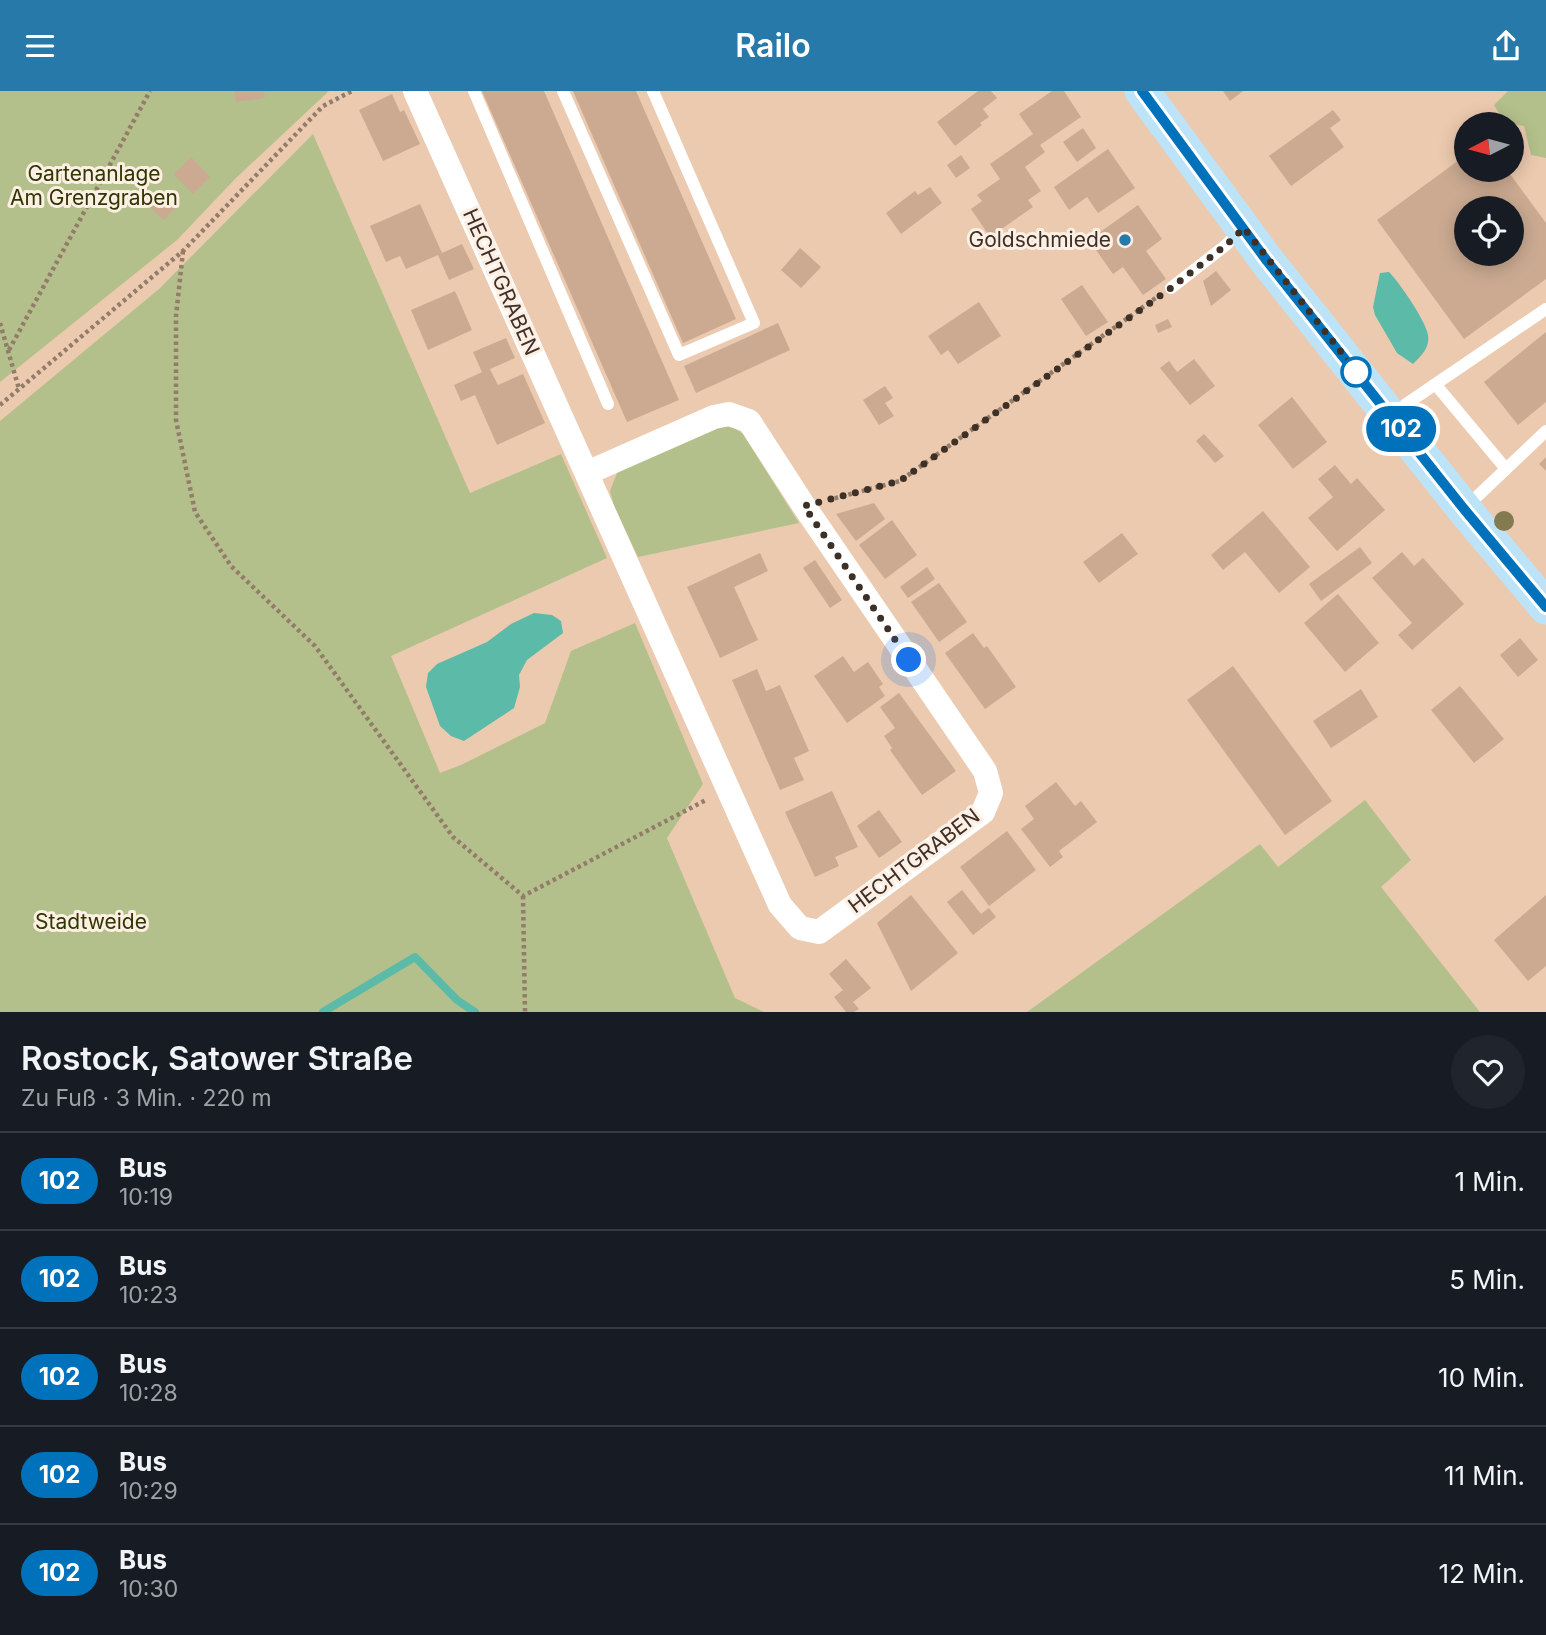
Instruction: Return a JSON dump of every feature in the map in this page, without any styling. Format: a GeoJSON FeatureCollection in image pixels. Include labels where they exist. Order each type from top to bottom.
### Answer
{"type":"FeatureCollection","features":[{"type":"Feature","properties":{"kind":"main road"},"geometry":{"type":"LineString","coordinates":[[1142,91],[1267,261],[1464,509],[1546,607]]}},
{"type":"Feature","properties":{"kind":"street","name":"HECHTGRABEN"},"geometry":{"type":"LineString","coordinates":[[415,91],[780,905],[800,928],[819,932],[983,812],[991,793],[985,771],[749,421],[729,414],[714,417],[587,473]]}},
{"type":"Feature","properties":{"kind":"lane"},"geometry":{"type":"LineString","coordinates":[[474,91],[608,404]]}},
{"type":"Feature","properties":{"kind":"lane"},"geometry":{"type":"LineString","coordinates":[[564,91],[680,355],[754,323],[653,91]]}},
{"type":"Feature","properties":{"kind":"lane"},"geometry":{"type":"LineString","coordinates":[[1171,288],[1244,228]]}},
{"type":"Feature","properties":{"kind":"lane"},"geometry":{"type":"LineString","coordinates":[[1390,415],[1546,309]]}},
{"type":"Feature","properties":{"kind":"lane"},"geometry":{"type":"LineString","coordinates":[[1436,386],[1506,469]]}},
{"type":"Feature","properties":{"kind":"lane"},"geometry":{"type":"LineString","coordinates":[[1464,509],[1546,431]]}},
{"type":"Feature","properties":{"kind":"path"},"geometry":{"type":"LineString","coordinates":[[9,350],[150,91]]}},
{"type":"Feature","properties":{"kind":"path"},"geometry":{"type":"LineString","coordinates":[[0,405],[183,251],[323,106],[352,91]]}},
{"type":"Feature","properties":{"kind":"path"},"geometry":{"type":"LineString","coordinates":[[183,251],[176,316],[176,421],[195,512],[231,566],[315,646],[453,837],[523,896],[525,1012]]}},
{"type":"Feature","properties":{"kind":"path"},"geometry":{"type":"LineString","coordinates":[[804,506],[900,481],[1171,288]]}},
{"type":"Feature","properties":{"kind":"path"},"geometry":{"type":"LineString","coordinates":[[0,323],[19,389]]}},
{"type":"Feature","properties":{"kind":"path"},"geometry":{"type":"LineString","coordinates":[[523,896],[728,788]]}},
{"type":"Feature","properties":{"kind":"green space","name":"Gartenanlage Am Grenzgraben"},"geometry":{"type":"Polygon","coordinates":[[[0,91],[329,91],[236,178],[177,240],[0,382],[0,91]]]}},
{"type":"Feature","properties":{"kind":"green space"},"geometry":{"type":"Polygon","coordinates":[[[1508,91],[1546,91],[1546,158],[1531,155],[1524,126],[1524,112],[1498,112],[1494,105],[1508,91]]]}},
{"type":"Feature","properties":{"kind":"green space","name":"Stadtweide"},"geometry":{"type":"Polygon","coordinates":[[[313,134],[470,493],[561,454],[607,558],[391,656],[440,773],[545,723],[571,651],[635,623],[703,784],[667,838],[735,998],[764,1012],[0,1012],[0,421],[159,289],[313,134]]]}},
{"type":"Feature","properties":{"kind":"green space"},"geometry":{"type":"Polygon","coordinates":[[[716,426],[733,427],[743,434],[799,523],[638,557],[614,506],[610,491],[619,468],[716,426]]]}},
{"type":"Feature","properties":{"kind":"green space"},"geometry":{"type":"Polygon","coordinates":[[[1365,800],[1411,860],[1381,887],[1480,1012],[1027,1012],[1260,844],[1278,867],[1365,800]]]}},
{"type":"Feature","properties":{"kind":"water"},"geometry":{"type":"Polygon","coordinates":[[[1389,272],[1417,312],[1428,335],[1426,348],[1413,364],[1397,353],[1375,315],[1373,307],[1380,273],[1389,272]]]}},
{"type":"Feature","properties":{"kind":"water"},"geometry":{"type":"Polygon","coordinates":[[[534,613],[552,615],[561,621],[563,633],[527,660],[519,675],[520,687],[514,708],[464,741],[451,736],[440,726],[426,687],[428,673],[437,664],[487,642],[511,624],[534,613]]]}},
{"type":"Feature","properties":{"kind":"building"},"geometry":{"type":"Polygon","coordinates":[[[234,91],[264,91],[265,98],[236,102],[234,91]]]}},
{"type":"Feature","properties":{"kind":"building"},"geometry":{"type":"Polygon","coordinates":[[[482,91],[544,91],[679,400],[627,422],[482,91]]]}},
{"type":"Feature","properties":{"kind":"building"},"geometry":{"type":"Polygon","coordinates":[[[573,91],[636,91],[736,319],[683,343],[573,91]]]}},
{"type":"Feature","properties":{"kind":"building"},"geometry":{"type":"Polygon","coordinates":[[[978,91],[991,91],[997,98],[983,109],[989,117],[980,123],[982,125],[955,146],[937,122],[978,91]]]}},
{"type":"Feature","properties":{"kind":"building"},"geometry":{"type":"Polygon","coordinates":[[[1052,91],[1064,91],[1081,117],[1040,145],[1045,152],[1025,167],[1041,191],[1028,200],[1033,207],[990,237],[971,209],[982,201],[977,195],[1000,179],[990,164],[1033,134],[1019,114],[1052,91]]]}},
{"type":"Feature","properties":{"kind":"building"},"geometry":{"type":"Polygon","coordinates":[[[1223,91],[1243,91],[1230,101],[1223,91]]]}},
{"type":"Feature","properties":{"kind":"building"},"geometry":{"type":"Polygon","coordinates":[[[392,94],[400,112],[404,110],[420,144],[383,161],[359,110],[392,94]]]}},
{"type":"Feature","properties":{"kind":"building"},"geometry":{"type":"Polygon","coordinates":[[[1333,110],[1341,120],[1330,128],[1344,147],[1291,186],[1269,156],[1333,110]]]}},
{"type":"Feature","properties":{"kind":"building"},"geometry":{"type":"Polygon","coordinates":[[[1083,128],[1096,148],[1077,162],[1063,142],[1083,128]]]}},
{"type":"Feature","properties":{"kind":"building"},"geometry":{"type":"Polygon","coordinates":[[[1108,149],[1135,188],[1098,213],[1087,197],[1069,210],[1054,187],[1108,149]]]}},
{"type":"Feature","properties":{"kind":"building"},"geometry":{"type":"Polygon","coordinates":[[[961,155],[970,168],[956,178],[947,165],[961,155]]]}},
{"type":"Feature","properties":{"kind":"building"},"geometry":{"type":"Polygon","coordinates":[[[191,157],[210,177],[193,194],[174,174],[191,157]]]}},
{"type":"Feature","properties":{"kind":"building"},"geometry":{"type":"Polygon","coordinates":[[[1454,164],[1454,182],[1516,182],[1546,223],[1546,279],[1464,339],[1377,220],[1454,164]]]}},
{"type":"Feature","properties":{"kind":"building"},"geometry":{"type":"Polygon","coordinates":[[[930,187],[942,203],[901,234],[886,213],[915,191],[918,195],[930,187]]]}},
{"type":"Feature","properties":{"kind":"building"},"geometry":{"type":"Polygon","coordinates":[[[160,190],[178,205],[164,220],[147,205],[160,190]]]}},
{"type":"Feature","properties":{"kind":"building"},"geometry":{"type":"Polygon","coordinates":[[[420,204],[442,253],[462,244],[474,269],[449,280],[438,255],[406,269],[400,256],[386,262],[370,226],[420,204]]]}},
{"type":"Feature","properties":{"kind":"building","name":"Goldschmiede"},"geometry":{"type":"Polygon","coordinates":[[[1138,205],[1162,239],[1146,251],[1166,279],[1143,295],[1123,267],[1113,274],[1089,240],[1138,205]]]}},
{"type":"Feature","properties":{"kind":"building"},"geometry":{"type":"Polygon","coordinates":[[[800,248],[821,267],[801,288],[781,270],[800,248]]]}},
{"type":"Feature","properties":{"kind":"building"},"geometry":{"type":"Polygon","coordinates":[[[1216,271],[1231,290],[1211,306],[1203,281],[1216,271]]]}},
{"type":"Feature","properties":{"kind":"building"},"geometry":{"type":"Polygon","coordinates":[[[1082,285],[1108,322],[1086,336],[1061,299],[1082,285]]]}},
{"type":"Feature","properties":{"kind":"building"},"geometry":{"type":"Polygon","coordinates":[[[455,291],[472,330],[428,350],[411,310],[455,291]]]}},
{"type":"Feature","properties":{"kind":"building"},"geometry":{"type":"Polygon","coordinates":[[[979,302],[1001,336],[958,364],[948,350],[941,355],[928,336],[979,302]]]}},
{"type":"Feature","properties":{"kind":"building"},"geometry":{"type":"Polygon","coordinates":[[[1168,319],[1172,327],[1158,333],[1155,325],[1168,319]]]}},
{"type":"Feature","properties":{"kind":"building"},"geometry":{"type":"Polygon","coordinates":[[[778,323],[790,350],[696,393],[684,366],[778,323]]]}},
{"type":"Feature","properties":{"kind":"building"},"geometry":{"type":"Polygon","coordinates":[[[1546,332],[1546,402],[1518,425],[1484,382],[1546,332]]]}},
{"type":"Feature","properties":{"kind":"building"},"geometry":{"type":"Polygon","coordinates":[[[506,338],[515,358],[490,369],[498,385],[523,374],[545,423],[497,445],[475,395],[461,401],[454,385],[482,372],[473,352],[506,338]]]}},
{"type":"Feature","properties":{"kind":"building"},"geometry":{"type":"Polygon","coordinates":[[[1194,359],[1215,386],[1190,405],[1160,368],[1169,361],[1177,372],[1194,359]]]}},
{"type":"Feature","properties":{"kind":"building"},"geometry":{"type":"Polygon","coordinates":[[[885,386],[893,398],[885,403],[894,416],[879,425],[863,400],[885,386]]]}},
{"type":"Feature","properties":{"kind":"building"},"geometry":{"type":"Polygon","coordinates":[[[1292,397],[1327,442],[1293,469],[1258,425],[1292,397]]]}},
{"type":"Feature","properties":{"kind":"building"},"geometry":{"type":"Polygon","coordinates":[[[1204,434],[1224,456],[1215,463],[1196,441],[1204,434]]]}},
{"type":"Feature","properties":{"kind":"building"},"geometry":{"type":"Polygon","coordinates":[[[1546,457],[1546,471],[1539,464],[1546,457]]]}},
{"type":"Feature","properties":{"kind":"building"},"geometry":{"type":"Polygon","coordinates":[[[1335,465],[1351,484],[1357,478],[1385,510],[1337,551],[1308,518],[1333,497],[1318,479],[1335,465]]]}},
{"type":"Feature","properties":{"kind":"building"},"geometry":{"type":"Polygon","coordinates":[[[874,503],[885,519],[856,541],[836,514],[874,503]]]}},
{"type":"Feature","properties":{"kind":"building"},"geometry":{"type":"Polygon","coordinates":[[[1263,511],[1310,567],[1279,593],[1245,552],[1223,570],[1211,555],[1263,511]]]}},
{"type":"Feature","properties":{"kind":"building"},"geometry":{"type":"Polygon","coordinates":[[[892,520],[917,555],[885,579],[859,545],[892,520]]]}},
{"type":"Feature","properties":{"kind":"building"},"geometry":{"type":"Polygon","coordinates":[[[1122,533],[1138,554],[1099,583],[1083,562],[1122,533]]]}},
{"type":"Feature","properties":{"kind":"building"},"geometry":{"type":"Polygon","coordinates":[[[1360,547],[1372,563],[1321,601],[1309,584],[1360,547]]]}},
{"type":"Feature","properties":{"kind":"building"},"geometry":{"type":"Polygon","coordinates":[[[1402,552],[1414,566],[1423,558],[1464,604],[1412,650],[1398,635],[1412,623],[1372,578],[1402,552]]]}},
{"type":"Feature","properties":{"kind":"building"},"geometry":{"type":"Polygon","coordinates":[[[760,553],[768,571],[734,587],[758,640],[720,658],[687,587],[760,553]]]}},
{"type":"Feature","properties":{"kind":"building"},"geometry":{"type":"Polygon","coordinates":[[[815,560],[842,600],[830,608],[803,568],[815,560]]]}},
{"type":"Feature","properties":{"kind":"building"},"geometry":{"type":"Polygon","coordinates":[[[927,567],[935,579],[908,598],[900,587],[927,567]]]}},
{"type":"Feature","properties":{"kind":"building"},"geometry":{"type":"Polygon","coordinates":[[[939,583],[967,622],[939,642],[911,602],[939,583]]]}},
{"type":"Feature","properties":{"kind":"building"},"geometry":{"type":"Polygon","coordinates":[[[1338,594],[1379,643],[1345,672],[1304,623],[1338,594]]]}},
{"type":"Feature","properties":{"kind":"building"},"geometry":{"type":"Polygon","coordinates":[[[973,633],[984,648],[987,646],[1016,687],[985,709],[945,653],[973,633]]]}},
{"type":"Feature","properties":{"kind":"building"},"geometry":{"type":"Polygon","coordinates":[[[1520,638],[1538,660],[1518,677],[1500,655],[1520,638]]]}},
{"type":"Feature","properties":{"kind":"building"},"geometry":{"type":"Polygon","coordinates":[[[843,656],[854,672],[868,662],[883,684],[879,687],[885,696],[847,723],[814,676],[843,656]]]}},
{"type":"Feature","properties":{"kind":"building"},"geometry":{"type":"Polygon","coordinates":[[[1233,666],[1332,801],[1285,835],[1187,700],[1233,666]]]}},
{"type":"Feature","properties":{"kind":"building"},"geometry":{"type":"Polygon","coordinates":[[[757,669],[766,691],[780,685],[809,751],[794,758],[804,780],[780,790],[732,680],[757,669]]]}},
{"type":"Feature","properties":{"kind":"building"},"geometry":{"type":"Polygon","coordinates":[[[1460,686],[1504,739],[1474,763],[1431,710],[1460,686]]]}},
{"type":"Feature","properties":{"kind":"building"},"geometry":{"type":"Polygon","coordinates":[[[1361,689],[1378,717],[1331,748],[1313,721],[1361,689]]]}},
{"type":"Feature","properties":{"kind":"building"},"geometry":{"type":"Polygon","coordinates":[[[899,693],[956,771],[922,795],[890,750],[892,748],[884,736],[895,728],[880,707],[899,693]]]}},
{"type":"Feature","properties":{"kind":"building"},"geometry":{"type":"Polygon","coordinates":[[[1056,782],[1075,806],[1081,801],[1097,822],[1059,851],[1063,857],[1050,867],[1021,829],[1034,819],[1025,806],[1056,782]]]}},
{"type":"Feature","properties":{"kind":"building"},"geometry":{"type":"Polygon","coordinates":[[[832,791],[858,847],[835,857],[839,866],[815,877],[785,812],[832,791]]]}},
{"type":"Feature","properties":{"kind":"building"},"geometry":{"type":"Polygon","coordinates":[[[879,810],[902,842],[879,858],[857,826],[879,810]]]}},
{"type":"Feature","properties":{"kind":"building"},"geometry":{"type":"Polygon","coordinates":[[[1007,831],[1036,870],[989,906],[960,867],[1007,831]]]}},
{"type":"Feature","properties":{"kind":"building"},"geometry":{"type":"Polygon","coordinates":[[[962,890],[981,914],[989,908],[996,917],[973,935],[947,902],[962,890]]]}},
{"type":"Feature","properties":{"kind":"building"},"geometry":{"type":"Polygon","coordinates":[[[911,895],[958,953],[911,991],[877,923],[911,895]]]}},
{"type":"Feature","properties":{"kind":"building"},"geometry":{"type":"Polygon","coordinates":[[[1546,895],[1546,966],[1528,981],[1494,940],[1546,895]]]}},
{"type":"Feature","properties":{"kind":"building"},"geometry":{"type":"Polygon","coordinates":[[[846,959],[871,988],[853,1002],[859,1009],[854,1012],[846,1012],[834,997],[843,990],[829,974],[846,959]]]}},
{"type":"Feature","properties":{"kind":"waterway"},"geometry":{"type":"LineString","coordinates":[[323,1012],[415,957],[457,1000],[475,1012]]}},
{"type":"Feature","properties":{"kind":"bus line","name":"102"},"geometry":{"type":"LineString","coordinates":[[1142,91],[1267,261],[1464,509],[1546,607]]}},
{"type":"Feature","properties":{"kind":"place","name":"Goldschmiede"},"geometry":{"type":"Point","coordinates":[1125,240]}},
{"type":"Feature","properties":{"kind":"route"},"geometry":{"type":"LineString","coordinates":[[909,660],[804,506],[900,481],[1171,288],[1244,228],[1267,261],[1359,375],[1356,372]]}}]}
